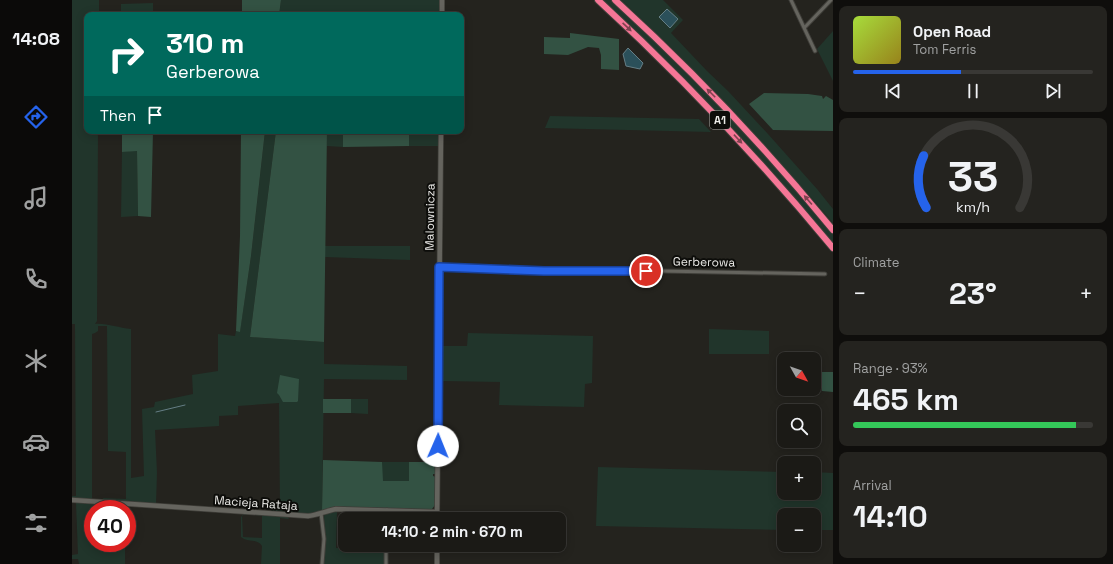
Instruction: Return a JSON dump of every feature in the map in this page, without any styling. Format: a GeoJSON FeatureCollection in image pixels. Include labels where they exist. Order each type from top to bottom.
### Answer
{"type":"FeatureCollection","features":[{"type":"Feature","properties":{"kind":"highway","name":"A1"},"geometry":{"type":"LineString","coordinates":[[598,0],[644,43],[721,121],[770,174],[833,248]]}},
{"type":"Feature","properties":{"kind":"highway","name":"A1"},"geometry":{"type":"LineString","coordinates":[[615,0],[680,62],[734,117],[786,174],[833,230]]}},
{"type":"Feature","properties":{"kind":"street"},"geometry":{"type":"LineString","coordinates":[[442,0],[442,12]]}},
{"type":"Feature","properties":{"kind":"street"},"geometry":{"type":"LineString","coordinates":[[791,0],[815,51]]}},
{"type":"Feature","properties":{"kind":"street"},"geometry":{"type":"LineString","coordinates":[[805,27],[831,0]]}},
{"type":"Feature","properties":{"kind":"street","name":"Malownicza"},"geometry":{"type":"LineString","coordinates":[[437,512],[441,134]]}},
{"type":"Feature","properties":{"kind":"street","name":"Gerberowa"},"geometry":{"type":"LineString","coordinates":[[439,267],[544,271],[661,271],[825,274]]}},
{"type":"Feature","properties":{"kind":"street","name":"Macieja Rataja"},"geometry":{"type":"LineString","coordinates":[[72,500],[299,516],[311,516],[336,509],[437,512]]}},
{"type":"Feature","properties":{"kind":"street"},"geometry":{"type":"LineString","coordinates":[[322,513],[324,539],[322,564]]}},
{"type":"Feature","properties":{"kind":"street"},"geometry":{"type":"LineString","coordinates":[[386,552],[386,564]]}},
{"type":"Feature","properties":{"kind":"street"},"geometry":{"type":"LineString","coordinates":[[437,552],[437,564]]}},
{"type":"Feature","properties":{"kind":"green space"},"geometry":{"type":"Polygon","coordinates":[[[72,0],[99,0],[99,12],[84,12],[84,134],[98,134],[97,321],[95,324],[104,324],[131,329],[131,478],[144,476],[142,409],[154,407],[155,402],[193,394],[192,375],[218,371],[218,334],[235,336],[236,331],[240,331],[251,256],[265,134],[276,134],[250,337],[324,342],[324,364],[407,366],[407,380],[324,379],[322,511],[307,514],[271,512],[271,510],[280,510],[279,403],[238,406],[238,415],[219,416],[219,426],[155,430],[157,473],[156,504],[136,503],[136,500],[104,500],[103,498],[126,499],[126,452],[108,451],[107,326],[98,326],[98,331],[92,334],[92,500],[72,498],[72,496],[76,496],[75,324],[72,324],[72,0]]]}},
{"type":"Feature","properties":{"kind":"green space"},"geometry":{"type":"Polygon","coordinates":[[[242,0],[281,0],[279,12],[242,12],[242,0]]]}},
{"type":"Feature","properties":{"kind":"green space"},"geometry":{"type":"Polygon","coordinates":[[[281,0],[440,0],[440,12],[279,12],[281,0]]]}},
{"type":"Feature","properties":{"kind":"green space"},"geometry":{"type":"Polygon","coordinates":[[[601,0],[612,0],[739,125],[833,233],[833,244],[731,127],[684,79],[601,0]]]}},
{"type":"Feature","properties":{"kind":"green space"},"geometry":{"type":"Polygon","coordinates":[[[621,0],[663,0],[683,20],[671,33],[728,91],[817,189],[833,209],[833,223],[731,108],[677,53],[621,0]]]}},
{"type":"Feature","properties":{"kind":"green space"},"geometry":{"type":"Polygon","coordinates":[[[153,3],[153,12],[121,12],[121,4],[153,3]]]}},
{"type":"Feature","properties":{"kind":"green space"},"geometry":{"type":"Polygon","coordinates":[[[833,31],[833,81],[817,49],[833,31]]]}},
{"type":"Feature","properties":{"kind":"green space"},"geometry":{"type":"Polygon","coordinates":[[[570,33],[619,39],[619,70],[601,69],[601,55],[599,48],[588,47],[568,55],[544,54],[544,37],[570,38],[570,33]]]}},
{"type":"Feature","properties":{"kind":"green space"},"geometry":{"type":"Polygon","coordinates":[[[764,93],[808,94],[822,96],[823,99],[826,96],[833,100],[833,131],[773,130],[749,104],[764,93]]]}},
{"type":"Feature","properties":{"kind":"green space"},"geometry":{"type":"Polygon","coordinates":[[[550,116],[699,119],[711,132],[545,128],[550,116]]]}},
{"type":"Feature","properties":{"kind":"green space"},"geometry":{"type":"Polygon","coordinates":[[[122,134],[153,134],[151,217],[138,216],[137,151],[122,152],[122,134]]]}},
{"type":"Feature","properties":{"kind":"green space"},"geometry":{"type":"Polygon","coordinates":[[[241,134],[265,134],[251,256],[240,332],[236,331],[240,236],[241,134]]]}},
{"type":"Feature","properties":{"kind":"green space"},"geometry":{"type":"Polygon","coordinates":[[[276,134],[327,134],[324,342],[250,337],[276,134]]]}},
{"type":"Feature","properties":{"kind":"green space"},"geometry":{"type":"Polygon","coordinates":[[[327,134],[343,134],[343,147],[327,146],[327,134]]]}},
{"type":"Feature","properties":{"kind":"green space"},"geometry":{"type":"Polygon","coordinates":[[[343,134],[382,134],[382,135],[343,134]]]}},
{"type":"Feature","properties":{"kind":"green space"},"geometry":{"type":"Polygon","coordinates":[[[343,134],[409,134],[409,146],[343,147],[343,134]]]}},
{"type":"Feature","properties":{"kind":"green space"},"geometry":{"type":"Polygon","coordinates":[[[409,134],[439,134],[438,146],[409,146],[409,134]]]}},
{"type":"Feature","properties":{"kind":"green space"},"geometry":{"type":"Polygon","coordinates":[[[137,150],[138,216],[121,217],[122,152],[137,150]]]}},
{"type":"Feature","properties":{"kind":"green space"},"geometry":{"type":"Polygon","coordinates":[[[325,246],[410,246],[410,260],[325,257],[325,246]]]}},
{"type":"Feature","properties":{"kind":"green space"},"geometry":{"type":"Polygon","coordinates":[[[709,329],[769,331],[769,354],[709,354],[709,329]]]}},
{"type":"Feature","properties":{"kind":"green space"},"geometry":{"type":"Polygon","coordinates":[[[468,333],[593,336],[592,383],[585,384],[584,407],[499,405],[500,382],[443,381],[443,346],[467,346],[468,333]]]}},
{"type":"Feature","properties":{"kind":"green space"},"geometry":{"type":"Polygon","coordinates":[[[821,372],[833,372],[833,392],[822,391],[821,372]]]}},
{"type":"Feature","properties":{"kind":"green space"},"geometry":{"type":"Polygon","coordinates":[[[280,375],[299,379],[297,402],[283,402],[277,393],[280,375]]]}},
{"type":"Feature","properties":{"kind":"green space"},"geometry":{"type":"Polygon","coordinates":[[[323,399],[351,399],[351,413],[323,413],[323,399]]]}},
{"type":"Feature","properties":{"kind":"green space"},"geometry":{"type":"Polygon","coordinates":[[[351,399],[368,399],[368,414],[351,413],[351,399]]]}},
{"type":"Feature","properties":{"kind":"green space"},"geometry":{"type":"Polygon","coordinates":[[[323,460],[382,462],[383,481],[409,481],[409,462],[435,462],[435,474],[433,474],[433,476],[436,477],[435,505],[432,509],[425,510],[322,511],[323,460]]]}},
{"type":"Feature","properties":{"kind":"green space"},"geometry":{"type":"Polygon","coordinates":[[[382,462],[409,462],[409,481],[382,481],[382,462]]]}},
{"type":"Feature","properties":{"kind":"green space"},"geometry":{"type":"Polygon","coordinates":[[[598,467],[777,472],[777,500],[821,500],[821,472],[833,473],[833,530],[821,530],[821,508],[777,508],[777,530],[596,526],[598,467]]]}},
{"type":"Feature","properties":{"kind":"green space"},"geometry":{"type":"Polygon","coordinates":[[[72,501],[84,502],[84,552],[125,552],[125,564],[79,564],[78,559],[72,559],[72,555],[78,554],[76,503],[72,503],[72,501]]]}},
{"type":"Feature","properties":{"kind":"green space"},"geometry":{"type":"Polygon","coordinates":[[[337,511],[336,548],[338,548],[338,552],[385,552],[384,564],[323,564],[325,513],[337,511]]]}},
{"type":"Feature","properties":{"kind":"green space"},"geometry":{"type":"Polygon","coordinates":[[[245,513],[252,515],[243,515],[245,513]]]}},
{"type":"Feature","properties":{"kind":"green space"},"geometry":{"type":"Polygon","coordinates":[[[255,515],[287,516],[289,519],[280,518],[280,564],[261,564],[262,546],[258,542],[241,537],[242,516],[243,537],[262,538],[262,516],[255,515]]]}},
{"type":"Feature","properties":{"kind":"water"},"geometry":{"type":"Polygon","coordinates":[[[667,9],[678,19],[670,28],[659,17],[667,9]]]}},
{"type":"Feature","properties":{"kind":"water"},"geometry":{"type":"Polygon","coordinates":[[[628,48],[643,63],[640,69],[626,66],[623,54],[628,48]]]}},
{"type":"Feature","properties":{"kind":"waterway"},"geometry":{"type":"LineString","coordinates":[[156,412],[185,405]]}},
{"type":"Feature","properties":{"kind":"route"},"geometry":{"type":"LineString","coordinates":[[438,446],[439,267],[544,271],[646,271]]}}]}
